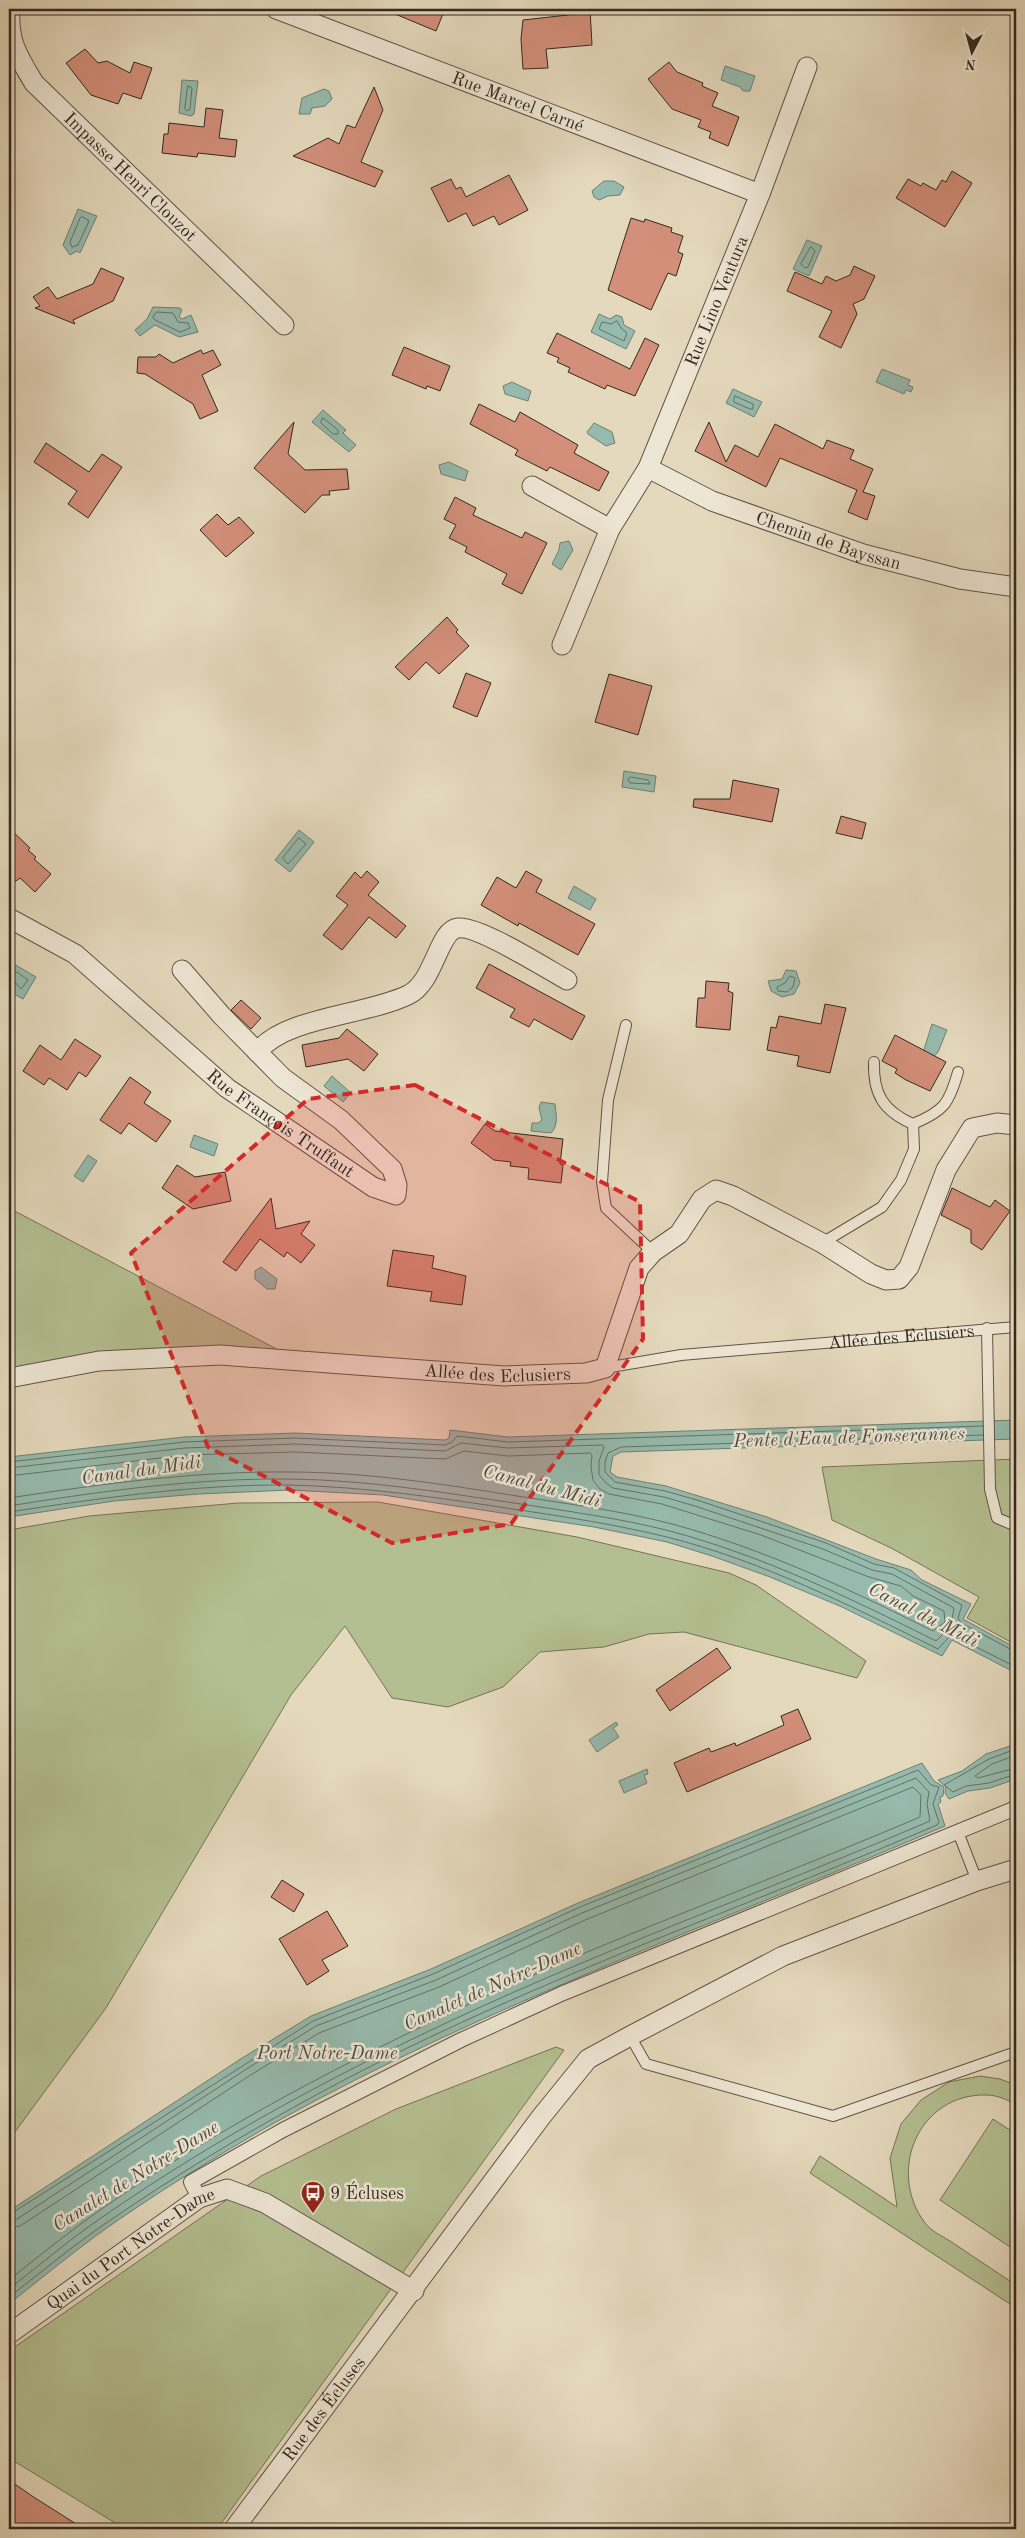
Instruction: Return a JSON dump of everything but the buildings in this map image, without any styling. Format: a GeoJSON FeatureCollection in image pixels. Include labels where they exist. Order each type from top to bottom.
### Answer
{"type":"FeatureCollection","features":[{"type":"Feature","properties":{"kind":"street","name":"Impasse Henri Clouzot"},"geometry":{"type":"LineString","coordinates":[[10,9],[14,49],[34,83],[284,326]]}},
{"type":"Feature","properties":{"kind":"street","name":"Rue Marcel Carné"},"geometry":{"type":"LineString","coordinates":[[276,9],[760,194]]}},
{"type":"Feature","properties":{"kind":"street","name":"Rue Lino Ventura"},"geometry":{"type":"LineString","coordinates":[[562,644],[610,529],[648,468],[760,194],[807,67]]}},
{"type":"Feature","properties":{"kind":"street","name":"Chemin de Bayssan"},"geometry":{"type":"LineString","coordinates":[[648,468],[712,501],[863,554],[960,579],[1016,587]]}},
{"type":"Feature","properties":{"kind":"street"},"geometry":{"type":"LineString","coordinates":[[532,486],[610,529]]}},
{"type":"Feature","properties":{"kind":"street","name":"Rue François Truffaut"},"geometry":{"type":"LineString","coordinates":[[9,918],[75,954],[227,1088],[373,1187],[396,1195],[397,1185],[392,1170],[341,1120],[282,1078],[222,1016],[182,970]]}},
{"type":"Feature","properties":{"kind":"street"},"geometry":{"type":"LineString","coordinates":[[257,1052],[266,1041],[291,1028],[377,1007],[410,994],[425,980],[447,933],[458,928],[476,930],[567,980]]}},
{"type":"Feature","properties":{"kind":"street"},"geometry":{"type":"LineString","coordinates":[[605,1368],[639,1268],[653,1252],[679,1234],[702,1199],[716,1190],[733,1196],[822,1243],[871,1274],[886,1280],[899,1278],[909,1267],[946,1170],[972,1128],[997,1123],[1016,1126]]}},
{"type":"Feature","properties":{"kind":"street","name":"Allée des Eclusiers"},"geometry":{"type":"LineString","coordinates":[[9,1378],[99,1361],[220,1355],[504,1376],[586,1373],[605,1368]]}},
{"type":"Feature","properties":{"kind":"street"},"geometry":{"type":"LineString","coordinates":[[199,2198],[191,2182],[283,2130],[462,2040],[596,1978],[1016,1808]]}},
{"type":"Feature","properties":{"kind":"street","name":"Rue des Écluses"},"geometry":{"type":"LineString","coordinates":[[234,2529],[588,2059],[783,1956],[977,1881],[1016,1869]]}},
{"type":"Feature","properties":{"kind":"street","name":"Quai du Port Notre-Dame"},"geometry":{"type":"LineString","coordinates":[[9,2334],[199,2198],[227,2189],[265,2203],[414,2291]]}},
{"type":"Feature","properties":{"kind":"lane"},"geometry":{"type":"LineString","coordinates":[[626,1025],[608,1100],[602,1182],[606,1208],[653,1252]]}},
{"type":"Feature","properties":{"kind":"lane"},"geometry":{"type":"LineString","coordinates":[[874,1062],[874,1082],[883,1101],[896,1117],[913,1124],[932,1116],[951,1098],[958,1072]]}},
{"type":"Feature","properties":{"kind":"lane"},"geometry":{"type":"LineString","coordinates":[[822,1243],[882,1206],[901,1180],[914,1149],[913,1124]]}},
{"type":"Feature","properties":{"kind":"lane","name":"Allée des Eclusiers"},"geometry":{"type":"LineString","coordinates":[[605,1368],[682,1355],[1016,1327]]}},
{"type":"Feature","properties":{"kind":"lane","name":"Allée des Eclusiers"},"geometry":{"type":"LineString","coordinates":[[987,1328],[990,1489],[997,1518],[1016,1526]]}},
{"type":"Feature","properties":{"kind":"lane"},"geometry":{"type":"LineString","coordinates":[[958,1832],[977,1881]]}},
{"type":"Feature","properties":{"kind":"lane"},"geometry":{"type":"LineString","coordinates":[[630,2036],[646,2064],[832,2116],[1016,2052]]}},
{"type":"Feature","properties":{"kind":"highlighted area"},"geometry":{"type":"Polygon","coordinates":[[[415,1085],[640,1202],[643,1339],[511,1524],[392,1543],[208,1447],[131,1253],[308,1099],[415,1085]]]}},
{"type":"Feature","properties":{"kind":"green space"},"geometry":{"type":"Polygon","coordinates":[[[9,1208],[286,1354],[220,1355],[9,1378],[9,1208]]]}},
{"type":"Feature","properties":{"kind":"green space"},"geometry":{"type":"Polygon","coordinates":[[[1016,1459],[1016,1645],[967,1618],[979,1597],[893,1549],[832,1520],[822,1467],[1016,1459]]]}},
{"type":"Feature","properties":{"kind":"green space"},"geometry":{"type":"Polygon","coordinates":[[[378,1502],[577,1537],[729,1573],[756,1585],[866,1661],[857,1678],[684,1632],[649,1634],[604,1647],[540,1652],[503,1687],[448,1707],[392,1698],[345,1626],[291,1695],[106,2008],[9,2140],[9,1530],[89,1516],[238,1503],[378,1502]]]}},
{"type":"Feature","properties":{"kind":"green space"},"geometry":{"type":"Polygon","coordinates":[[[556,2047],[564,2050],[217,2529],[125,2529],[9,2458],[9,2351],[261,2176],[396,2109],[556,2047]]]}},
{"type":"Feature","properties":{"kind":"green space"},"geometry":{"type":"Polygon","coordinates":[[[980,2076],[1000,2079],[1016,2085],[1016,2104],[987,2095],[963,2098],[943,2107],[927,2121],[916,2139],[910,2159],[909,2181],[914,2202],[927,2226],[1016,2285],[1016,2308],[810,2173],[820,2156],[897,2207],[890,2158],[901,2124],[921,2100],[949,2082],[980,2076]]]}},
{"type":"Feature","properties":{"kind":"green space"},"geometry":{"type":"Polygon","coordinates":[[[993,2119],[1016,2134],[1016,2251],[940,2200],[993,2119]]]}},
{"type":"Feature","properties":{"kind":"water"},"geometry":{"type":"Polygon","coordinates":[[[725,66],[755,76],[750,91],[743,91],[740,87],[721,80],[725,66]]]}},
{"type":"Feature","properties":{"kind":"water"},"geometry":{"type":"Polygon","coordinates":[[[182,80],[198,81],[194,114],[191,116],[179,113],[182,80]]]}},
{"type":"Feature","properties":{"kind":"water"},"geometry":{"type":"Polygon","coordinates":[[[324,89],[329,91],[332,99],[325,106],[312,108],[310,114],[299,114],[302,98],[324,89]]]}},
{"type":"Feature","properties":{"kind":"water"},"geometry":{"type":"Polygon","coordinates":[[[604,181],[614,181],[624,187],[620,195],[608,196],[599,200],[594,197],[592,191],[604,181]]]}},
{"type":"Feature","properties":{"kind":"water"},"geometry":{"type":"Polygon","coordinates":[[[78,209],[97,216],[80,253],[77,251],[70,255],[63,245],[78,209]]]}},
{"type":"Feature","properties":{"kind":"water"},"geometry":{"type":"Polygon","coordinates":[[[807,240],[822,246],[809,276],[793,269],[807,240]]]}},
{"type":"Feature","properties":{"kind":"water"},"geometry":{"type":"Polygon","coordinates":[[[153,307],[180,308],[182,310],[179,316],[182,319],[191,315],[198,332],[179,337],[155,325],[140,336],[135,330],[147,319],[153,307]]]}},
{"type":"Feature","properties":{"kind":"water"},"geometry":{"type":"Polygon","coordinates":[[[599,314],[610,319],[616,315],[622,317],[624,325],[635,331],[626,349],[591,332],[599,314]]]}},
{"type":"Feature","properties":{"kind":"water"},"geometry":{"type":"Polygon","coordinates":[[[882,369],[910,380],[908,385],[913,387],[911,392],[906,390],[904,394],[876,382],[882,369]]]}},
{"type":"Feature","properties":{"kind":"water"},"geometry":{"type":"Polygon","coordinates":[[[512,382],[531,391],[528,401],[505,394],[503,386],[512,382]]]}},
{"type":"Feature","properties":{"kind":"water"},"geometry":{"type":"Polygon","coordinates":[[[733,389],[762,402],[754,417],[726,403],[733,389]]]}},
{"type":"Feature","properties":{"kind":"water"},"geometry":{"type":"Polygon","coordinates":[[[323,410],[346,430],[343,433],[356,445],[349,452],[312,422],[323,410]]]}},
{"type":"Feature","properties":{"kind":"water"},"geometry":{"type":"Polygon","coordinates":[[[594,423],[612,432],[615,443],[606,446],[588,434],[587,432],[594,423]]]}},
{"type":"Feature","properties":{"kind":"water"},"geometry":{"type":"Polygon","coordinates":[[[449,462],[468,471],[465,481],[441,474],[439,465],[449,462]]]}},
{"type":"Feature","properties":{"kind":"water"},"geometry":{"type":"Polygon","coordinates":[[[569,541],[573,550],[561,570],[552,564],[559,550],[560,543],[569,541]]]}},
{"type":"Feature","properties":{"kind":"water"},"geometry":{"type":"Polygon","coordinates":[[[624,771],[656,776],[654,792],[622,787],[624,771]]]}},
{"type":"Feature","properties":{"kind":"water"},"geometry":{"type":"Polygon","coordinates":[[[299,830],[314,842],[290,872],[275,860],[299,830]]]}},
{"type":"Feature","properties":{"kind":"water"},"geometry":{"type":"Polygon","coordinates":[[[574,886],[596,899],[590,910],[568,898],[574,886]]]}},
{"type":"Feature","properties":{"kind":"water"},"geometry":{"type":"Polygon","coordinates":[[[14,964],[36,977],[23,999],[12,993],[14,988],[10,984],[9,972],[14,964]]]}},
{"type":"Feature","properties":{"kind":"water"},"geometry":{"type":"Polygon","coordinates":[[[786,970],[796,971],[800,983],[794,994],[782,997],[771,991],[768,981],[782,979],[786,970]]]}},
{"type":"Feature","properties":{"kind":"water"},"geometry":{"type":"Polygon","coordinates":[[[932,1024],[947,1030],[938,1052],[928,1063],[921,1059],[932,1024]]]}},
{"type":"Feature","properties":{"kind":"water"},"geometry":{"type":"Polygon","coordinates":[[[332,1076],[351,1093],[343,1102],[324,1086],[332,1076]]]}},
{"type":"Feature","properties":{"kind":"water"},"geometry":{"type":"Polygon","coordinates":[[[541,1102],[555,1104],[556,1123],[551,1133],[531,1131],[532,1123],[538,1123],[542,1120],[539,1108],[541,1102]]]}},
{"type":"Feature","properties":{"kind":"water"},"geometry":{"type":"Polygon","coordinates":[[[194,1135],[218,1144],[214,1156],[190,1147],[194,1135]]]}},
{"type":"Feature","properties":{"kind":"water"},"geometry":{"type":"Polygon","coordinates":[[[88,1155],[97,1161],[83,1182],[74,1176],[88,1155]]]}},
{"type":"Feature","properties":{"kind":"water"},"geometry":{"type":"Polygon","coordinates":[[[261,1267],[277,1279],[275,1289],[267,1289],[255,1279],[255,1271],[261,1267]]]}},
{"type":"Feature","properties":{"kind":"water"},"geometry":{"type":"Polygon","coordinates":[[[1016,1420],[1016,1439],[621,1452],[613,1456],[610,1472],[617,1477],[666,1486],[767,1517],[876,1559],[911,1570],[922,1580],[971,1604],[963,1619],[1016,1648],[1016,1673],[952,1640],[942,1656],[842,1607],[770,1577],[712,1556],[667,1542],[594,1527],[383,1495],[290,1490],[198,1494],[114,1501],[9,1517],[9,1457],[184,1437],[295,1433],[445,1440],[449,1438],[450,1430],[508,1437],[1016,1420]]]}},
{"type":"Feature","properties":{"kind":"water"},"geometry":{"type":"Polygon","coordinates":[[[616,1722],[618,1725],[613,1728],[619,1737],[597,1752],[589,1740],[616,1722]]]}},
{"type":"Feature","properties":{"kind":"water"},"geometry":{"type":"Polygon","coordinates":[[[1016,1744],[1016,1779],[990,1788],[968,1791],[949,1799],[945,1793],[946,1787],[938,1780],[962,1771],[986,1754],[1016,1744]]]}},
{"type":"Feature","properties":{"kind":"water","name":"Port Notre-Dame"},"geometry":{"type":"Polygon","coordinates":[[[922,1763],[934,1781],[944,1787],[943,1796],[940,1797],[941,1802],[938,1804],[945,1826],[523,2001],[357,2079],[276,2122],[163,2190],[97,2235],[9,2304],[9,2211],[239,2060],[311,2016],[431,1969],[578,1903],[922,1763]]]}},
{"type":"Feature","properties":{"kind":"water"},"geometry":{"type":"Polygon","coordinates":[[[647,1769],[648,1774],[644,1775],[647,1783],[624,1793],[619,1781],[647,1769]]]}},
{"type":"Feature","properties":{"kind":"place","name":"9 Écluses"},"geometry":{"type":"Point","coordinates":[313,2214]}},
{"type":"Feature","properties":{"kind":"water label","name":"Pente d'Eau de Fonserannes"},"geometry":{"type":"Point","coordinates":[849,1436]}},
{"type":"Feature","properties":{"kind":"water label","name":"Canal du Midi"},"geometry":{"type":"Point","coordinates":[141,1469]}},
{"type":"Feature","properties":{"kind":"water label","name":"Canal du Midi"},"geometry":{"type":"Point","coordinates":[542,1485]}},
{"type":"Feature","properties":{"kind":"water label","name":"Canal du Midi"},"geometry":{"type":"Point","coordinates":[924,1614]}},
{"type":"Feature","properties":{"kind":"water label","name":"Canalet de Notre-Dame"},"geometry":{"type":"Point","coordinates":[492,1985]}},
{"type":"Feature","properties":{"kind":"water label","name":"Canalet de Notre-Dame"},"geometry":{"type":"Point","coordinates":[135,2175]}}]}
